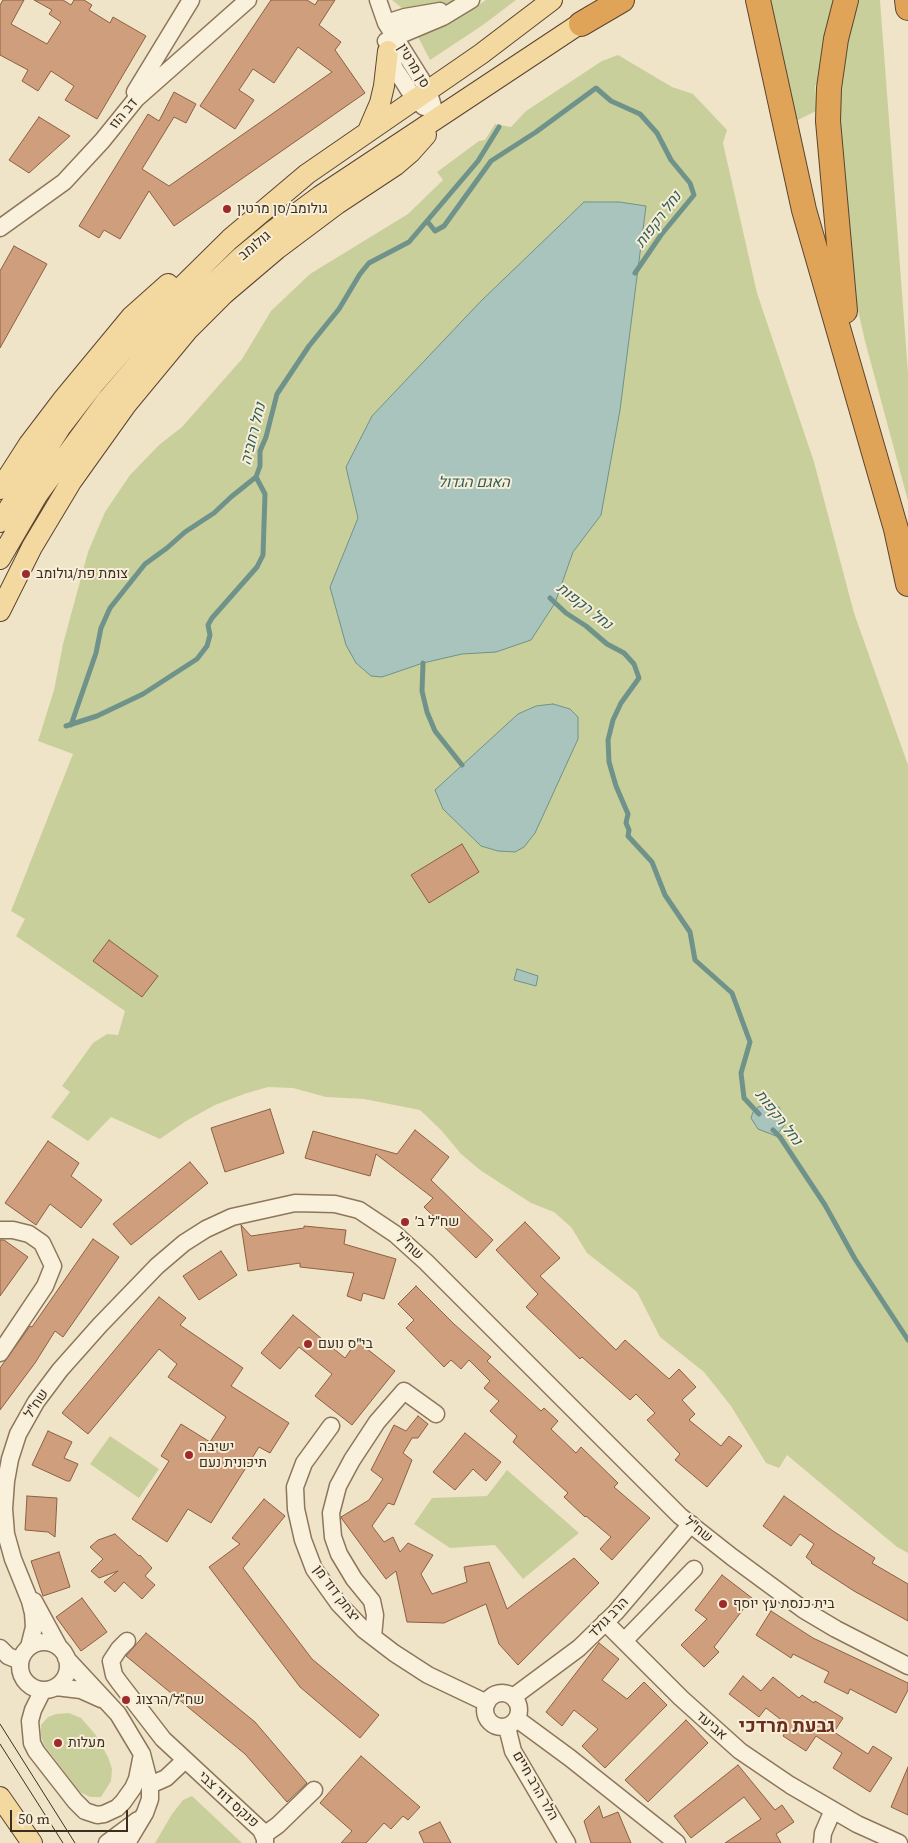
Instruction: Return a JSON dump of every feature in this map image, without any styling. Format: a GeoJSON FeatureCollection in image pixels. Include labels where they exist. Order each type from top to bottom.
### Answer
{"type":"FeatureCollection","features":[{"type":"Feature","properties":{"kind":"highway"},"geometry":{"type":"LineString","coordinates":[[582,24],[622,0]]}},
{"type":"Feature","properties":{"kind":"highway"},"geometry":{"type":"LineString","coordinates":[[758,0],[804,210],[896,529],[908,584]]}},
{"type":"Feature","properties":{"kind":"highway"},"geometry":{"type":"LineString","coordinates":[[846,0],[829,88],[828,122],[840,264],[854,381]]}},
{"type":"Feature","properties":{"kind":"highway"},"geometry":{"type":"LineString","coordinates":[[907,0],[908,8]]}},
{"type":"Feature","properties":{"kind":"main road","name":"גולומב"},"geometry":{"type":"LineString","coordinates":[[0,522],[54,436],[94,384],[160,308],[230,239],[307,174],[488,49],[552,0]]}},
{"type":"Feature","properties":{"kind":"main road","name":"גולומב"},"geometry":{"type":"LineString","coordinates":[[0,559],[38,494],[119,386],[179,316],[240,258],[320,196],[582,24],[614,0]]}},
{"type":"Feature","properties":{"kind":"main road"},"geometry":{"type":"LineString","coordinates":[[368,131],[380,103],[390,43]]}},
{"type":"Feature","properties":{"kind":"main road"},"geometry":{"type":"LineString","coordinates":[[0,611],[32,547],[76,475],[126,405],[188,330],[224,294],[277,249],[337,204],[403,159],[421,142],[437,119]]}},
{"type":"Feature","properties":{"kind":"main road"},"geometry":{"type":"LineString","coordinates":[[0,489],[64,398],[132,316],[176,277],[230,239]]}},
{"type":"Feature","properties":{"kind":"main road"},"geometry":{"type":"LineString","coordinates":[[0,1797],[32,1843]]}},
{"type":"Feature","properties":{"kind":"street"},"geometry":{"type":"LineString","coordinates":[[121,116],[191,0]]}},
{"type":"Feature","properties":{"kind":"street","name":"דב הוז"},"geometry":{"type":"LineString","coordinates":[[0,228],[64,182],[102,141],[121,116],[152,84],[248,0]]}},
{"type":"Feature","properties":{"kind":"street","name":"סן מרטין"},"geometry":{"type":"LineString","coordinates":[[378,0],[386,23],[390,43],[405,56],[421,95],[437,119]]}},
{"type":"Feature","properties":{"kind":"street"},"geometry":{"type":"LineString","coordinates":[[386,23],[469,2]]}},
{"type":"Feature","properties":{"kind":"street"},"geometry":{"type":"LineString","coordinates":[[390,43],[469,2]]}},
{"type":"Feature","properties":{"kind":"street","name":"שח\"ל"},"geometry":{"type":"LineString","coordinates":[[127,1843],[145,1814],[150,1799],[150,1785],[142,1754],[128,1728],[63,1653],[24,1584],[13,1559],[6,1534],[4,1510],[6,1481],[18,1434],[36,1402],[60,1370],[157,1266],[184,1242],[232,1217],[295,1203],[335,1204],[359,1210],[395,1234],[426,1262],[615,1451],[691,1524],[804,1610],[908,1666]]}},
{"type":"Feature","properties":{"kind":"street"},"geometry":{"type":"LineString","coordinates":[[0,1230],[13,1230],[28,1234],[42,1243],[53,1266],[45,1286],[0,1353]]}},
{"type":"Feature","properties":{"kind":"street"},"geometry":{"type":"LineString","coordinates":[[373,1638],[375,1615],[372,1601],[354,1579],[339,1554],[333,1537],[331,1513],[338,1486],[376,1422],[404,1391],[436,1414]]}},
{"type":"Feature","properties":{"kind":"street","name":"יצחק דוד מן"},"geometry":{"type":"LineString","coordinates":[[331,1426],[304,1463],[296,1487],[302,1540],[314,1569],[340,1604],[373,1638],[428,1675],[487,1702]]}},
{"type":"Feature","properties":{"kind":"street","name":"הרב גולד"},"geometry":{"type":"LineString","coordinates":[[513,1697],[579,1648],[605,1622],[691,1524]]}},
{"type":"Feature","properties":{"kind":"street"},"geometry":{"type":"LineString","coordinates":[[624,1641],[694,1569]]}},
{"type":"Feature","properties":{"kind":"street","name":"שח\"ל"},"geometry":{"type":"LineString","coordinates":[[24,1584],[33,1613],[34,1627],[25,1654]]}},
{"type":"Feature","properties":{"kind":"street","name":"אביעד"},"geometry":{"type":"LineString","coordinates":[[605,1622],[681,1698],[740,1751],[790,1785],[833,1810],[871,1838],[899,1843]]}},
{"type":"Feature","properties":{"kind":"street","name":"פנקס דוד צבי"},"geometry":{"type":"LineString","coordinates":[[127,1641],[119,1648],[111,1661],[114,1674],[153,1728],[184,1761],[262,1830],[264,1839]]}},
{"type":"Feature","properties":{"kind":"street"},"geometry":{"type":"LineString","coordinates":[[49,1688],[36,1689],[26,1682],[20,1670],[25,1654],[34,1644],[44,1642],[53,1644],[63,1653],[67,1671],[63,1680],[49,1688],[33,1710],[30,1721],[32,1743],[36,1751],[85,1811],[96,1815],[104,1814],[117,1808],[133,1788],[140,1771],[142,1754]]}},
{"type":"Feature","properties":{"kind":"street"},"geometry":{"type":"LineString","coordinates":[[0,1648],[8,1656],[25,1654]]}},
{"type":"Feature","properties":{"kind":"street","name":"שח\"ל"},"geometry":{"type":"LineString","coordinates":[[49,1688],[81,1690],[109,1704]]}},
{"type":"Feature","properties":{"kind":"street"},"geometry":{"type":"LineString","coordinates":[[496,1694],[508,1694],[513,1697],[519,1708],[512,1723],[501,1727],[490,1723],[486,1714],[487,1702],[496,1694]]}},
{"type":"Feature","properties":{"kind":"street"},"geometry":{"type":"LineString","coordinates":[[512,1723],[570,1758],[677,1843]]}},
{"type":"Feature","properties":{"kind":"street","name":"הלר הרב חיים"},"geometry":{"type":"LineString","coordinates":[[512,1723],[513,1751],[567,1843]]}},
{"type":"Feature","properties":{"kind":"street"},"geometry":{"type":"LineString","coordinates":[[150,1785],[166,1778],[184,1761]]}},
{"type":"Feature","properties":{"kind":"street"},"geometry":{"type":"LineString","coordinates":[[264,1839],[314,1790]]}},
{"type":"Feature","properties":{"kind":"street"},"geometry":{"type":"LineString","coordinates":[[822,1843],[823,1833],[833,1810]]}},
{"type":"Feature","properties":{"kind":"street"},"geometry":{"type":"LineString","coordinates":[[107,1843],[145,1814]]}},
{"type":"Feature","properties":{"kind":"green space"},"geometry":{"type":"Polygon","coordinates":[[[392,0],[455,0],[444,5],[403,9],[392,0]]]}},
{"type":"Feature","properties":{"kind":"green space"},"geometry":{"type":"Polygon","coordinates":[[[486,0],[516,0],[483,25],[430,60],[417,35],[465,14],[486,0]]]}},
{"type":"Feature","properties":{"kind":"green space"},"geometry":{"type":"Polygon","coordinates":[[[763,0],[880,0],[908,373],[908,501],[865,341],[843,244],[839,119],[842,85],[815,85],[816,111],[790,124],[763,0]]]}},
{"type":"Feature","properties":{"kind":"green space"},"geometry":{"type":"Polygon","coordinates":[[[618,55],[672,87],[693,94],[727,130],[723,143],[757,293],[814,462],[854,613],[908,765],[908,1553],[897,1547],[787,1455],[779,1468],[766,1463],[731,1406],[704,1372],[660,1337],[637,1292],[587,1253],[571,1227],[554,1212],[531,1203],[480,1170],[461,1154],[441,1130],[420,1110],[364,1099],[326,1097],[293,1088],[268,1087],[215,1105],[186,1121],[160,1139],[111,1117],[88,1141],[51,1117],[70,1092],[62,1086],[93,1043],[107,1034],[118,1035],[125,1011],[16,936],[25,919],[11,911],[73,754],[38,741],[54,690],[63,644],[88,552],[105,512],[130,475],[159,445],[182,427],[242,359],[271,311],[310,274],[408,214],[443,180],[437,172],[479,141],[485,140],[495,124],[511,127],[526,111],[602,61],[618,55]]]}},
{"type":"Feature","properties":{"kind":"green space"},"geometry":{"type":"Polygon","coordinates":[[[110,1436],[159,1469],[139,1498],[90,1464],[110,1436]]]}},
{"type":"Feature","properties":{"kind":"green space"},"geometry":{"type":"Polygon","coordinates":[[[507,1470],[579,1533],[523,1579],[495,1545],[450,1548],[414,1524],[432,1498],[487,1496],[507,1470]]]}},
{"type":"Feature","properties":{"kind":"green space"},"geometry":{"type":"Polygon","coordinates":[[[69,1713],[81,1718],[95,1734],[108,1757],[112,1769],[111,1781],[101,1797],[90,1797],[80,1792],[44,1745],[41,1736],[41,1725],[48,1717],[69,1713]]]}},
{"type":"Feature","properties":{"kind":"green space"},"geometry":{"type":"Polygon","coordinates":[[[192,1796],[242,1843],[155,1843],[172,1814],[183,1800],[192,1796]]]}},
{"type":"Feature","properties":{"kind":"water","name":"האגם הגדול"},"geometry":{"type":"Polygon","coordinates":[[[584,202],[619,202],[646,206],[620,410],[601,515],[573,552],[555,603],[531,640],[496,652],[462,654],[423,663],[382,677],[371,676],[356,663],[346,645],[330,587],[358,518],[346,467],[372,416],[481,301],[584,202]]]}},
{"type":"Feature","properties":{"kind":"water"},"geometry":{"type":"Polygon","coordinates":[[[553,704],[570,709],[578,717],[578,739],[535,833],[524,847],[515,852],[498,851],[481,846],[443,809],[435,790],[518,714],[536,706],[553,704]]]}},
{"type":"Feature","properties":{"kind":"water"},"geometry":{"type":"Polygon","coordinates":[[[517,969],[538,976],[536,986],[514,980],[517,969]]]}},
{"type":"Feature","properties":{"kind":"water"},"geometry":{"type":"Polygon","coordinates":[[[768,1104],[779,1107],[786,1123],[776,1136],[758,1129],[751,1118],[753,1112],[758,1107],[768,1104]]]}},
{"type":"Feature","properties":{"kind":"building"},"geometry":{"type":"Polygon","coordinates":[[[3,0],[24,0],[11,24],[47,44],[61,22],[49,14],[52,10],[34,0],[63,0],[71,5],[74,0],[84,0],[92,5],[89,10],[110,23],[113,17],[146,36],[97,119],[65,100],[74,86],[51,71],[38,91],[22,81],[28,70],[0,55],[0,5],[3,0]]]}},
{"type":"Feature","properties":{"kind":"building"},"geometry":{"type":"Polygon","coordinates":[[[271,0],[307,0],[315,5],[318,0],[335,0],[319,25],[341,42],[335,50],[365,93],[174,226],[149,191],[120,239],[104,230],[99,238],[79,226],[148,114],[159,121],[174,92],[196,104],[186,123],[174,117],[142,169],[169,186],[332,72],[298,47],[274,83],[253,69],[239,90],[254,100],[235,129],[200,106],[271,0]]]}},
{"type":"Feature","properties":{"kind":"building"},"geometry":{"type":"Polygon","coordinates":[[[39,117],[70,136],[29,173],[9,160],[39,117]]]}},
{"type":"Feature","properties":{"kind":"building"},"geometry":{"type":"Polygon","coordinates":[[[14,246],[47,264],[0,348],[0,271],[14,246]]]}},
{"type":"Feature","properties":{"kind":"building"},"geometry":{"type":"Polygon","coordinates":[[[462,844],[479,872],[429,903],[411,875],[462,844]]]}},
{"type":"Feature","properties":{"kind":"building"},"geometry":{"type":"Polygon","coordinates":[[[109,940],[158,976],[142,997],[93,961],[109,940]]]}},
{"type":"Feature","properties":{"kind":"building"},"geometry":{"type":"Polygon","coordinates":[[[270,1109],[284,1153],[225,1172],[211,1128],[270,1109]]]}},
{"type":"Feature","properties":{"kind":"building"},"geometry":{"type":"Polygon","coordinates":[[[415,1130],[449,1157],[431,1180],[493,1240],[476,1258],[424,1207],[433,1198],[376,1154],[370,1176],[305,1158],[313,1131],[397,1154],[415,1130]]]}},
{"type":"Feature","properties":{"kind":"building"},"geometry":{"type":"Polygon","coordinates":[[[48,1141],[79,1163],[71,1176],[102,1200],[81,1228],[50,1204],[36,1225],[5,1203],[48,1141]]]}},
{"type":"Feature","properties":{"kind":"building"},"geometry":{"type":"Polygon","coordinates":[[[190,1162],[208,1183],[131,1245],[113,1224],[190,1162]]]}},
{"type":"Feature","properties":{"kind":"building"},"geometry":{"type":"Polygon","coordinates":[[[525,1222],[560,1258],[540,1276],[616,1350],[625,1340],[669,1379],[679,1369],[696,1387],[682,1400],[695,1414],[689,1420],[721,1446],[729,1436],[742,1446],[707,1487],[675,1460],[680,1454],[647,1420],[655,1413],[636,1394],[630,1400],[582,1357],[580,1359],[526,1307],[538,1294],[496,1250],[525,1222]]]}},
{"type":"Feature","properties":{"kind":"building"},"geometry":{"type":"Polygon","coordinates":[[[241,1225],[251,1236],[304,1228],[304,1226],[346,1230],[344,1244],[396,1259],[384,1299],[363,1293],[361,1301],[347,1296],[354,1273],[300,1267],[300,1263],[248,1271],[241,1225]]]}},
{"type":"Feature","properties":{"kind":"building"},"geometry":{"type":"Polygon","coordinates":[[[93,1239],[119,1257],[63,1337],[55,1331],[35,1363],[0,1410],[0,1368],[30,1326],[32,1327],[93,1239]]]}},
{"type":"Feature","properties":{"kind":"building"},"geometry":{"type":"Polygon","coordinates":[[[0,1240],[4,1240],[28,1257],[0,1296],[0,1240]]]}},
{"type":"Feature","properties":{"kind":"building"},"geometry":{"type":"Polygon","coordinates":[[[221,1251],[237,1275],[199,1300],[183,1276],[221,1251]]]}},
{"type":"Feature","properties":{"kind":"building"},"geometry":{"type":"Polygon","coordinates":[[[416,1286],[491,1357],[487,1361],[541,1411],[544,1408],[558,1421],[551,1429],[576,1453],[581,1447],[618,1483],[614,1487],[650,1518],[612,1560],[600,1549],[611,1537],[585,1517],[564,1497],[568,1493],[513,1442],[517,1436],[490,1411],[499,1401],[484,1388],[490,1381],[469,1360],[461,1369],[451,1360],[444,1367],[406,1328],[414,1320],[398,1304],[416,1286]]]}},
{"type":"Feature","properties":{"kind":"building"},"geometry":{"type":"Polygon","coordinates":[[[159,1297],[186,1318],[180,1325],[243,1368],[231,1386],[289,1423],[270,1453],[259,1447],[211,1523],[188,1509],[167,1542],[132,1519],[169,1461],[161,1456],[181,1424],[210,1442],[226,1417],[168,1377],[177,1364],[159,1349],[88,1434],[62,1413],[159,1297]]]}},
{"type":"Feature","properties":{"kind":"building"},"geometry":{"type":"Polygon","coordinates":[[[293,1315],[345,1358],[357,1341],[395,1371],[352,1425],[315,1396],[332,1374],[299,1347],[280,1369],[261,1353],[293,1315]]]}},
{"type":"Feature","properties":{"kind":"building"},"geometry":{"type":"Polygon","coordinates":[[[418,1416],[428,1424],[418,1438],[412,1438],[403,1453],[412,1460],[394,1505],[388,1503],[372,1526],[384,1542],[393,1537],[400,1552],[408,1543],[433,1555],[421,1574],[432,1594],[467,1582],[464,1567],[489,1562],[507,1609],[574,1558],[599,1583],[518,1665],[499,1644],[486,1604],[444,1623],[407,1622],[396,1571],[386,1579],[341,1517],[369,1500],[383,1479],[371,1470],[394,1425],[406,1431],[418,1416]]]}},
{"type":"Feature","properties":{"kind":"building"},"geometry":{"type":"Polygon","coordinates":[[[48,1431],[72,1442],[64,1458],[78,1464],[70,1481],[32,1465],[48,1431]]]}},
{"type":"Feature","properties":{"kind":"building"},"geometry":{"type":"Polygon","coordinates":[[[465,1433],[501,1462],[486,1481],[473,1469],[455,1490],[433,1472],[465,1433]]]}},
{"type":"Feature","properties":{"kind":"building"},"geometry":{"type":"Polygon","coordinates":[[[27,1496],[57,1498],[55,1537],[48,1532],[25,1530],[27,1496]]]}},
{"type":"Feature","properties":{"kind":"building"},"geometry":{"type":"Polygon","coordinates":[[[784,1496],[875,1558],[872,1563],[908,1584],[908,1621],[854,1591],[811,1563],[806,1557],[814,1544],[800,1534],[791,1546],[763,1526],[784,1496]]]}},
{"type":"Feature","properties":{"kind":"building"},"geometry":{"type":"Polygon","coordinates":[[[264,1499],[285,1516],[243,1568],[312,1659],[379,1715],[360,1738],[300,1687],[209,1567],[240,1544],[232,1538],[264,1499]]]}},
{"type":"Feature","properties":{"kind":"building"},"geometry":{"type":"Polygon","coordinates":[[[115,1534],[152,1568],[145,1576],[155,1585],[142,1599],[124,1582],[115,1592],[104,1582],[118,1571],[99,1578],[91,1571],[103,1559],[90,1547],[98,1540],[115,1534]]]}},
{"type":"Feature","properties":{"kind":"building"},"geometry":{"type":"Polygon","coordinates":[[[59,1552],[70,1587],[43,1596],[31,1561],[59,1552]]]}},
{"type":"Feature","properties":{"kind":"building","name":"בית כנסת עץ יוסף"},"geometry":{"type":"Polygon","coordinates":[[[722,1575],[752,1598],[714,1647],[719,1652],[704,1667],[681,1645],[707,1619],[695,1610],[722,1575]]]}},
{"type":"Feature","properties":{"kind":"building"},"geometry":{"type":"Polygon","coordinates":[[[82,1598],[107,1632],[81,1651],[56,1617],[82,1598]]]}},
{"type":"Feature","properties":{"kind":"building"},"geometry":{"type":"Polygon","coordinates":[[[771,1611],[813,1638],[908,1683],[908,1690],[896,1713],[850,1689],[848,1694],[824,1682],[829,1672],[793,1654],[791,1658],[756,1635],[771,1611]]]}},
{"type":"Feature","properties":{"kind":"building"},"geometry":{"type":"Polygon","coordinates":[[[146,1633],[255,1722],[307,1783],[287,1802],[245,1754],[126,1656],[146,1633]]]}},
{"type":"Feature","properties":{"kind":"building"},"geometry":{"type":"Polygon","coordinates":[[[599,1643],[619,1659],[602,1680],[627,1699],[644,1682],[667,1705],[605,1768],[582,1746],[598,1729],[574,1710],[562,1726],[546,1712],[599,1643]]]}},
{"type":"Feature","properties":{"kind":"building"},"geometry":{"type":"Polygon","coordinates":[[[743,1676],[761,1691],[773,1677],[799,1698],[802,1695],[843,1718],[834,1732],[868,1754],[873,1746],[892,1758],[870,1792],[833,1768],[842,1753],[816,1736],[806,1751],[783,1736],[789,1726],[766,1708],[759,1717],[729,1694],[743,1676]]]}},
{"type":"Feature","properties":{"kind":"building"},"geometry":{"type":"Polygon","coordinates":[[[686,1720],[708,1743],[648,1802],[625,1780],[686,1720]]]}},
{"type":"Feature","properties":{"kind":"building"},"geometry":{"type":"Polygon","coordinates":[[[361,1756],[420,1807],[408,1820],[403,1816],[391,1829],[384,1823],[366,1843],[341,1843],[352,1831],[320,1803],[361,1756]]]}},
{"type":"Feature","properties":{"kind":"building"},"geometry":{"type":"Polygon","coordinates":[[[738,1765],[775,1810],[782,1805],[794,1822],[776,1834],[781,1843],[725,1843],[761,1819],[744,1797],[691,1838],[674,1816],[738,1765]]]}},
{"type":"Feature","properties":{"kind":"building"},"geometry":{"type":"Polygon","coordinates":[[[908,1767],[908,1815],[891,1807],[908,1767]]]}},
{"type":"Feature","properties":{"kind":"building"},"geometry":{"type":"Polygon","coordinates":[[[599,1806],[603,1818],[618,1812],[631,1843],[591,1843],[584,1821],[599,1806]]]}},
{"type":"Feature","properties":{"kind":"building"},"geometry":{"type":"Polygon","coordinates":[[[440,1822],[451,1843],[424,1843],[419,1832],[440,1822]]]}},
{"type":"Feature","properties":{"kind":"waterway","name":"נחל רקפות"},"geometry":{"type":"LineString","coordinates":[[427,221],[435,231],[444,226],[491,161],[536,132],[596,88],[611,101],[640,114],[657,133],[671,160],[690,183],[694,195],[661,235],[635,273]]}},
{"type":"Feature","properties":{"kind":"waterway","name":"נחל רחביה"},"geometry":{"type":"LineString","coordinates":[[66,726],[97,716],[143,694],[197,659],[207,646],[210,635],[208,625],[212,618],[257,567],[263,555],[265,494],[256,477],[260,466],[260,451],[266,437],[277,394],[309,346],[339,309],[360,274],[369,263],[409,242],[478,161],[499,127]]}},
{"type":"Feature","properties":{"kind":"waterway"},"geometry":{"type":"LineString","coordinates":[[71,725],[96,653],[101,628],[110,608],[145,564],[185,532],[214,513],[256,477]]}},
{"type":"Feature","properties":{"kind":"waterway","name":"נחל רקפות"},"geometry":{"type":"LineString","coordinates":[[550,598],[566,613],[586,626],[607,644],[624,653],[634,664],[639,678],[621,703],[613,720],[608,740],[609,762],[616,786],[628,814],[626,823],[629,830],[628,836],[652,862],[665,895],[690,932],[695,960],[732,993],[750,1042],[741,1073],[744,1098],[759,1114]]}},
{"type":"Feature","properties":{"kind":"waterway"},"geometry":{"type":"LineString","coordinates":[[423,663],[422,691],[427,712],[435,731],[462,765]]}},
{"type":"Feature","properties":{"kind":"waterway","name":"נחל רקפות"},"geometry":{"type":"LineString","coordinates":[[773,1130],[780,1137],[825,1205],[855,1259],[908,1340]]}},
{"type":"Feature","properties":{"kind":"tram line"},"geometry":{"type":"LineString","coordinates":[[0,1724],[75,1843]]}},
{"type":"Feature","properties":{"kind":"tram line"},"geometry":{"type":"LineString","coordinates":[[0,1744],[63,1843]]}},
{"type":"Feature","properties":{"kind":"place","name":"גולומב/סן מרטין"},"geometry":{"type":"Point","coordinates":[227,209]}},
{"type":"Feature","properties":{"kind":"place","name":"צומת פת/גולומב"},"geometry":{"type":"Point","coordinates":[26,574]}},
{"type":"Feature","properties":{"kind":"place","name":"שח״ל ב׳"},"geometry":{"type":"Point","coordinates":[405,1222]}},
{"type":"Feature","properties":{"kind":"place","name":"בי\"ס נועם"},"geometry":{"type":"Point","coordinates":[308,1344]}},
{"type":"Feature","properties":{"kind":"place","name":"ישיבה תיכונית נעם"},"geometry":{"type":"Point","coordinates":[189,1455]}},
{"type":"Feature","properties":{"kind":"place","name":"בית כנסת עץ יוסף"},"geometry":{"type":"Point","coordinates":[723,1604]}},
{"type":"Feature","properties":{"kind":"place","name":"שח״ל/הרצוג"},"geometry":{"type":"Point","coordinates":[126,1700]}},
{"type":"Feature","properties":{"kind":"place","name":"מעלות"},"geometry":{"type":"Point","coordinates":[58,1743]}},
{"type":"Feature","properties":{"kind":"district","name":"גבעת מרדכי"},"geometry":{"type":"Point","coordinates":[787,1727]}}]}
